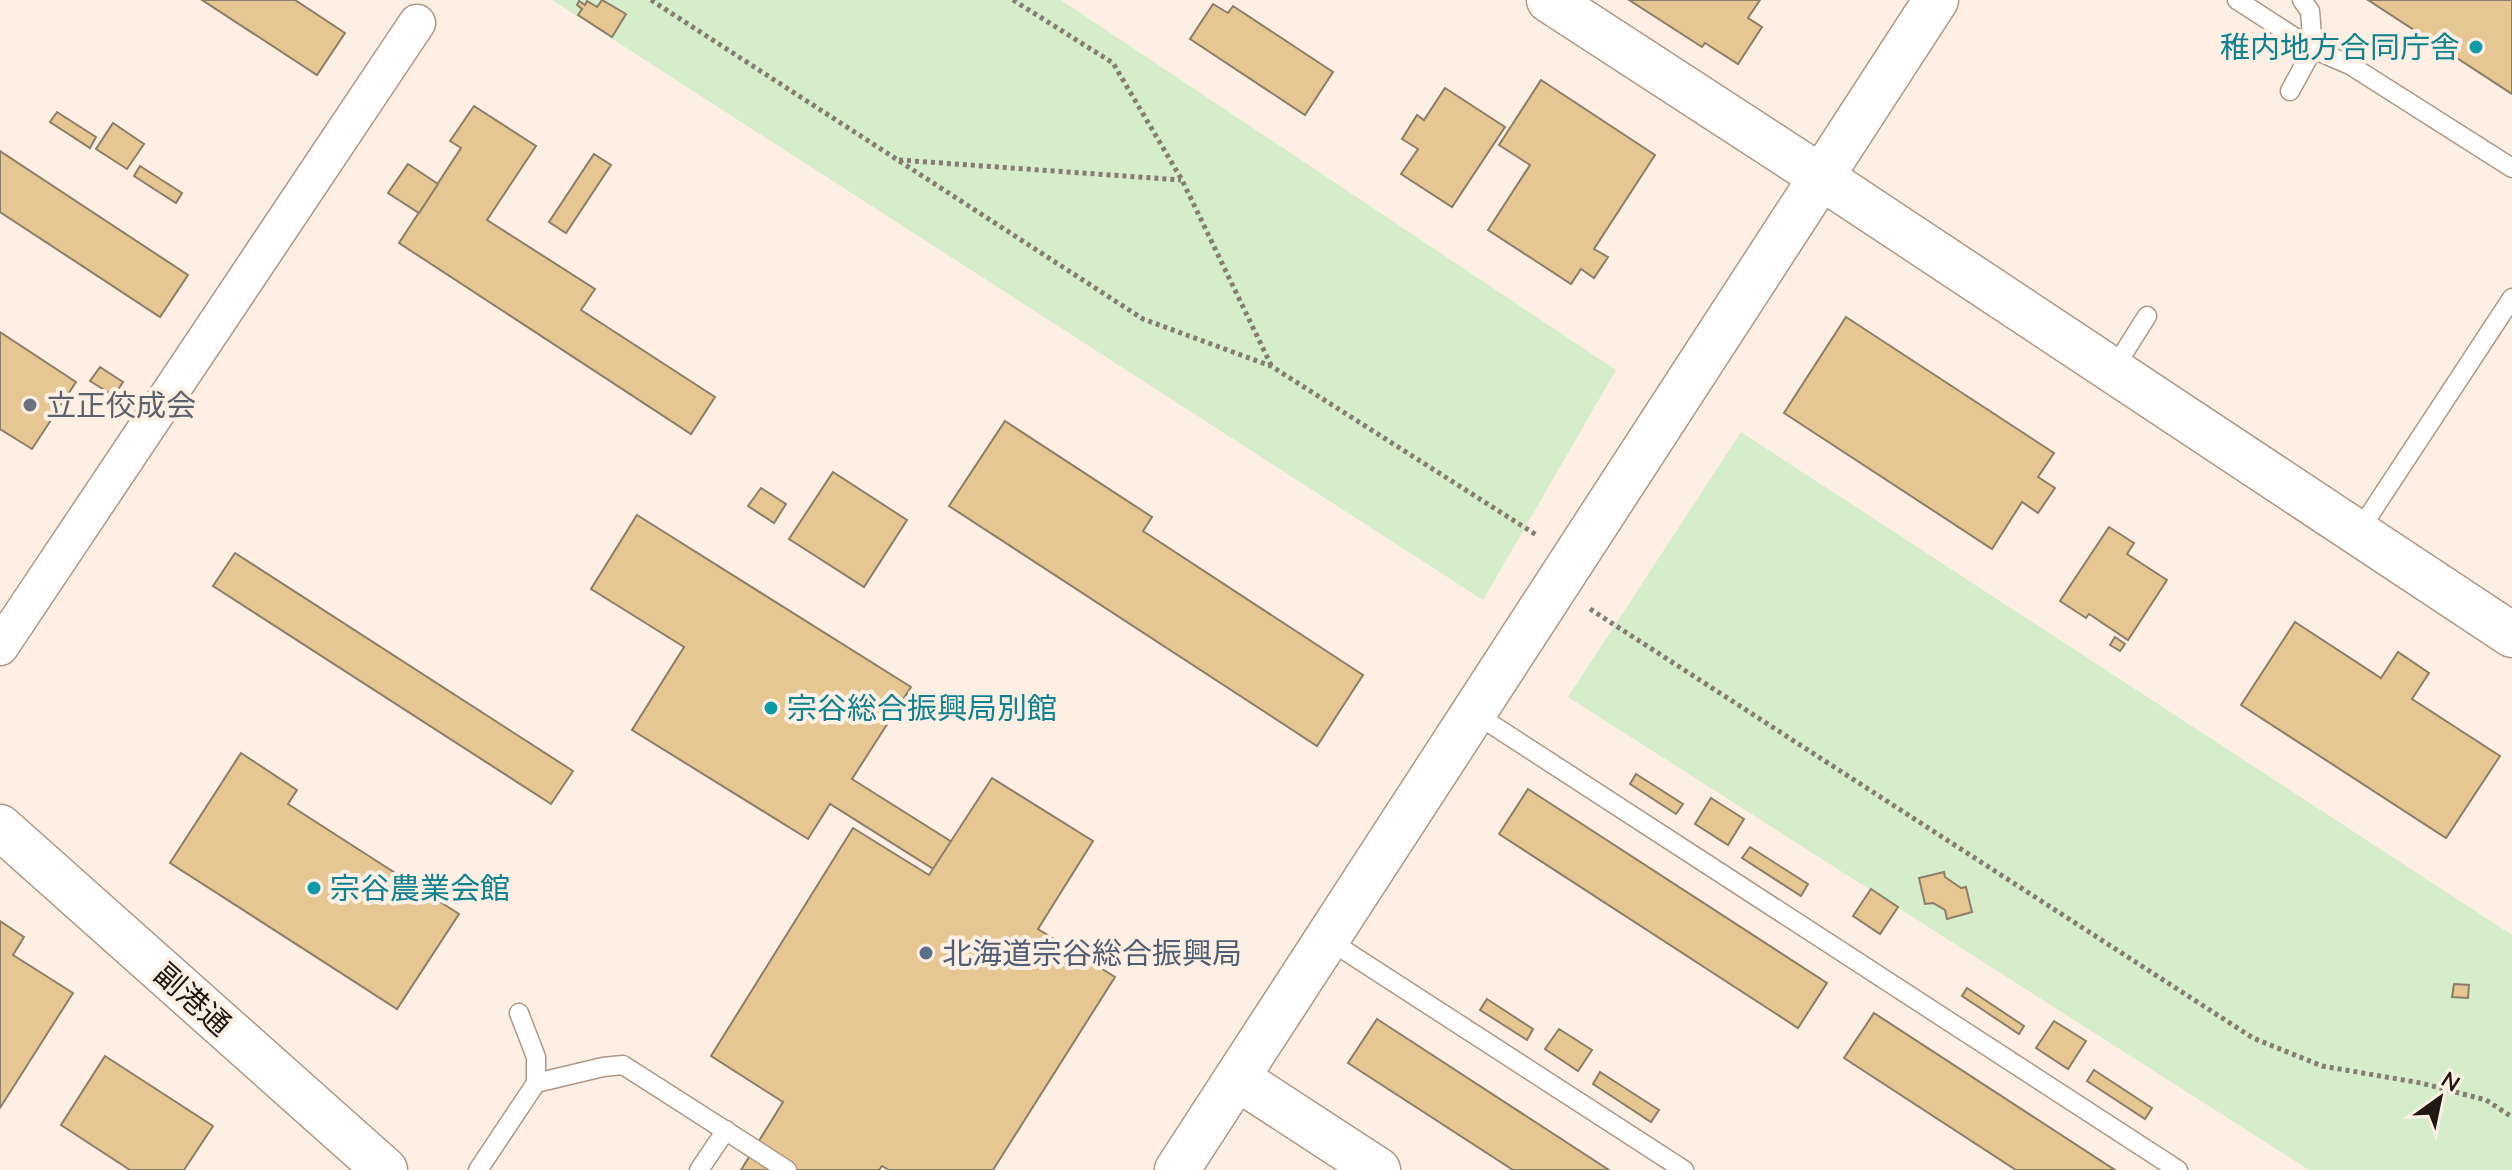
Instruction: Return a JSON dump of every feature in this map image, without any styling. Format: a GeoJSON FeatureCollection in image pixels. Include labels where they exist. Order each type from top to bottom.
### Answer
{"type":"FeatureCollection","features":[{"type":"Feature","properties":{"kind":"street"},"geometry":{"type":"LineString","coordinates":[[1549,0],[2512,635]]}},
{"type":"Feature","properties":{"kind":"street"},"geometry":{"type":"LineString","coordinates":[[1177,1170],[1936,0]]}},
{"type":"Feature","properties":{"kind":"street"},"geometry":{"type":"LineString","coordinates":[[0,647],[417,23]]}},
{"type":"Feature","properties":{"kind":"street","name":"副港通"},"geometry":{"type":"LineString","coordinates":[[0,827],[385,1170]]}},
{"type":"Feature","properties":{"kind":"street"},"geometry":{"type":"LineString","coordinates":[[1237,1078],[1378,1170]]}},
{"type":"Feature","properties":{"kind":"lane"},"geometry":{"type":"LineString","coordinates":[[2237,0],[2313,49],[2350,65],[2512,168]]}},
{"type":"Feature","properties":{"kind":"lane"},"geometry":{"type":"LineString","coordinates":[[2290,91],[2313,49],[2310,11],[2302,0]]}},
{"type":"Feature","properties":{"kind":"lane"},"geometry":{"type":"LineString","coordinates":[[2357,534],[2512,298]]}},
{"type":"Feature","properties":{"kind":"lane"},"geometry":{"type":"LineString","coordinates":[[2113,370],[2147,316]]}},
{"type":"Feature","properties":{"kind":"lane"},"geometry":{"type":"LineString","coordinates":[[1474,713],[2178,1170]]}},
{"type":"Feature","properties":{"kind":"lane"},"geometry":{"type":"LineString","coordinates":[[1327,939],[1684,1170]]}},
{"type":"Feature","properties":{"kind":"lane"},"geometry":{"type":"LineString","coordinates":[[478,1170],[536,1083],[536,1057],[519,1013]]}},
{"type":"Feature","properties":{"kind":"lane"},"geometry":{"type":"LineString","coordinates":[[536,1083],[623,1065],[787,1170]]}},
{"type":"Feature","properties":{"kind":"lane"},"geometry":{"type":"LineString","coordinates":[[704,1168],[726,1130]]}},
{"type":"Feature","properties":{"kind":"path"},"geometry":{"type":"LineString","coordinates":[[651,0],[1143,319],[1271,366],[1565,573],[2253,1038],[2322,1066],[2421,1083],[2486,1100],[2512,1117]]}},
{"type":"Feature","properties":{"kind":"path"},"geometry":{"type":"LineString","coordinates":[[1013,0],[1113,63],[1182,180],[1271,366]]}},
{"type":"Feature","properties":{"kind":"path"},"geometry":{"type":"LineString","coordinates":[[898,160],[1182,180]]}},
{"type":"Feature","properties":{"kind":"green space"},"geometry":{"type":"Polygon","coordinates":[[[552,0],[1061,0],[1616,370],[1483,600],[552,0]]]}},
{"type":"Feature","properties":{"kind":"green space"},"geometry":{"type":"Polygon","coordinates":[[[1741,432],[2512,935],[2512,1170],[2309,1170],[1568,697],[1741,432]]]}},
{"type":"Feature","properties":{"kind":"building"},"geometry":{"type":"Polygon","coordinates":[[[202,0],[295,0],[345,33],[317,75],[202,0]]]}},
{"type":"Feature","properties":{"kind":"building"},"geometry":{"type":"Polygon","coordinates":[[[602,0],[626,14],[612,37],[578,15],[582,9],[577,5],[579,1],[585,5],[587,1],[597,7],[602,0]]]}},
{"type":"Feature","properties":{"kind":"building"},"geometry":{"type":"Polygon","coordinates":[[[1629,0],[1760,0],[1748,18],[1762,27],[1738,64],[1705,43],[1702,47],[1629,0]]]}},
{"type":"Feature","properties":{"kind":"building","name":"稚内地方合同庁舎"},"geometry":{"type":"Polygon","coordinates":[[[2368,0],[2512,0],[2512,94],[2368,0]]]}},
{"type":"Feature","properties":{"kind":"building"},"geometry":{"type":"Polygon","coordinates":[[[1213,4],[1228,13],[1233,6],[1333,72],[1305,115],[1190,39],[1213,4]]]}},
{"type":"Feature","properties":{"kind":"building"},"geometry":{"type":"Polygon","coordinates":[[[1541,80],[1655,155],[1594,249],[1608,257],[1594,278],[1581,269],[1571,284],[1488,230],[1530,165],[1499,145],[1541,80]]]}},
{"type":"Feature","properties":{"kind":"building"},"geometry":{"type":"Polygon","coordinates":[[[1445,88],[1505,127],[1452,207],[1401,174],[1418,149],[1402,139],[1417,115],[1424,120],[1445,88]]]}},
{"type":"Feature","properties":{"kind":"building"},"geometry":{"type":"Polygon","coordinates":[[[474,106],[536,146],[487,220],[595,289],[581,310],[715,397],[691,434],[399,243],[461,148],[450,141],[474,106]]]}},
{"type":"Feature","properties":{"kind":"building"},"geometry":{"type":"Polygon","coordinates":[[[57,112],[96,137],[90,148],[50,122],[57,112]]]}},
{"type":"Feature","properties":{"kind":"building"},"geometry":{"type":"Polygon","coordinates":[[[113,123],[144,144],[127,169],[96,149],[113,123]]]}},
{"type":"Feature","properties":{"kind":"building"},"geometry":{"type":"Polygon","coordinates":[[[0,151],[188,275],[160,317],[0,212],[0,151]]]}},
{"type":"Feature","properties":{"kind":"building"},"geometry":{"type":"Polygon","coordinates":[[[594,154],[611,165],[566,233],[549,222],[594,154]]]}},
{"type":"Feature","properties":{"kind":"building"},"geometry":{"type":"Polygon","coordinates":[[[408,164],[438,184],[419,213],[388,193],[408,164]]]}},
{"type":"Feature","properties":{"kind":"building"},"geometry":{"type":"Polygon","coordinates":[[[140,166],[182,193],[176,203],[134,176],[140,166]]]}},
{"type":"Feature","properties":{"kind":"building"},"geometry":{"type":"Polygon","coordinates":[[[1846,317],[2054,453],[2038,477],[2055,488],[2038,513],[2022,502],[1992,549],[1784,413],[1846,317]]]}},
{"type":"Feature","properties":{"kind":"building","name":"立正佼成会"},"geometry":{"type":"Polygon","coordinates":[[[0,332],[76,382],[32,449],[0,429],[0,332]]]}},
{"type":"Feature","properties":{"kind":"building"},"geometry":{"type":"Polygon","coordinates":[[[100,367],[123,382],[114,396],[90,381],[100,367]]]}},
{"type":"Feature","properties":{"kind":"building"},"geometry":{"type":"Polygon","coordinates":[[[1005,421],[1152,517],[1143,531],[1363,675],[1317,746],[949,506],[1005,421]]]}},
{"type":"Feature","properties":{"kind":"building"},"geometry":{"type":"Polygon","coordinates":[[[833,472],[907,520],[864,587],[789,539],[833,472]]]}},
{"type":"Feature","properties":{"kind":"building"},"geometry":{"type":"Polygon","coordinates":[[[761,488],[786,504],[774,523],[748,506],[761,488]]]}},
{"type":"Feature","properties":{"kind":"building","name":"宗谷総合振興局別館"},"geometry":{"type":"Polygon","coordinates":[[[637,515],[911,687],[852,779],[952,842],[935,870],[830,804],[808,839],[632,730],[684,647],[591,589],[637,515]]]}},
{"type":"Feature","properties":{"kind":"building"},"geometry":{"type":"Polygon","coordinates":[[[2109,527],[2134,543],[2127,554],[2167,580],[2128,640],[2089,614],[2086,618],[2060,601],[2109,527]]]}},
{"type":"Feature","properties":{"kind":"building"},"geometry":{"type":"Polygon","coordinates":[[[235,553],[573,771],[551,804],[213,586],[235,553]]]}},
{"type":"Feature","properties":{"kind":"building"},"geometry":{"type":"Polygon","coordinates":[[[2295,622],[2381,678],[2398,652],[2429,673],[2412,699],[2500,756],[2446,838],[2241,705],[2295,622]]]}},
{"type":"Feature","properties":{"kind":"building"},"geometry":{"type":"Polygon","coordinates":[[[2115,637],[2125,644],[2120,651],[2110,645],[2115,637]]]}},
{"type":"Feature","properties":{"kind":"building","name":"宗谷農業会館"},"geometry":{"type":"Polygon","coordinates":[[[241,753],[297,790],[288,804],[459,914],[397,1009],[170,863],[241,753]]]}},
{"type":"Feature","properties":{"kind":"building"},"geometry":{"type":"Polygon","coordinates":[[[1636,774],[1683,804],[1676,814],[1630,784],[1636,774]]]}},
{"type":"Feature","properties":{"kind":"building","name":"北海道宗谷総合振興局"},"geometry":{"type":"Polygon","coordinates":[[[992,778],[1093,841],[1038,929],[1115,977],[993,1170],[889,1170],[882,1166],[879,1170],[741,1170],[783,1102],[711,1056],[853,828],[929,875],[992,778]]]}},
{"type":"Feature","properties":{"kind":"building"},"geometry":{"type":"Polygon","coordinates":[[[1528,789],[1827,983],[1798,1028],[1499,834],[1528,789]]]}},
{"type":"Feature","properties":{"kind":"building"},"geometry":{"type":"Polygon","coordinates":[[[1711,798],[1744,819],[1728,845],[1695,824],[1711,798]]]}},
{"type":"Feature","properties":{"kind":"building"},"geometry":{"type":"Polygon","coordinates":[[[1750,847],[1808,884],[1801,896],[1742,858],[1750,847]]]}},
{"type":"Feature","properties":{"kind":"building"},"geometry":{"type":"Polygon","coordinates":[[[1944,872],[1945,877],[1961,888],[1966,887],[1972,912],[1947,919],[1945,910],[1933,903],[1925,904],[1919,878],[1944,872]]]}},
{"type":"Feature","properties":{"kind":"building"},"geometry":{"type":"Polygon","coordinates":[[[1871,889],[1898,907],[1880,934],[1853,916],[1871,889]]]}},
{"type":"Feature","properties":{"kind":"building"},"geometry":{"type":"Polygon","coordinates":[[[0,921],[24,937],[13,955],[73,993],[0,1108],[0,921]]]}},
{"type":"Feature","properties":{"kind":"building"},"geometry":{"type":"Polygon","coordinates":[[[2454,984],[2469,985],[2468,998],[2452,997],[2454,984]]]}},
{"type":"Feature","properties":{"kind":"building"},"geometry":{"type":"Polygon","coordinates":[[[1967,988],[2024,1026],[2019,1034],[1962,996],[1967,988]]]}},
{"type":"Feature","properties":{"kind":"building"},"geometry":{"type":"Polygon","coordinates":[[[1487,999],[1533,1029],[1527,1040],[1480,1010],[1487,999]]]}},
{"type":"Feature","properties":{"kind":"building"},"geometry":{"type":"Polygon","coordinates":[[[1874,1013],[2115,1170],[2016,1170],[1844,1058],[1874,1013]]]}},
{"type":"Feature","properties":{"kind":"building"},"geometry":{"type":"Polygon","coordinates":[[[1377,1019],[1609,1170],[1513,1170],[1348,1063],[1377,1019]]]}},
{"type":"Feature","properties":{"kind":"building"},"geometry":{"type":"Polygon","coordinates":[[[2054,1021],[2086,1041],[2068,1069],[2036,1048],[2054,1021]]]}},
{"type":"Feature","properties":{"kind":"building"},"geometry":{"type":"Polygon","coordinates":[[[1559,1029],[1592,1050],[1578,1071],[1545,1049],[1559,1029]]]}},
{"type":"Feature","properties":{"kind":"building"},"geometry":{"type":"Polygon","coordinates":[[[105,1056],[213,1126],[184,1170],[130,1170],[61,1125],[105,1056]]]}},
{"type":"Feature","properties":{"kind":"building"},"geometry":{"type":"Polygon","coordinates":[[[2094,1070],[2152,1108],[2145,1119],[2087,1081],[2094,1070]]]}},
{"type":"Feature","properties":{"kind":"building"},"geometry":{"type":"Polygon","coordinates":[[[1600,1072],[1659,1110],[1651,1122],[1593,1084],[1600,1072]]]}},
{"type":"Feature","properties":{"kind":"place","name":"稚内地方合同庁舎"},"geometry":{"type":"Point","coordinates":[2476,47]}},
{"type":"Feature","properties":{"kind":"place","name":"立正佼成会"},"geometry":{"type":"Point","coordinates":[30,405]}},
{"type":"Feature","properties":{"kind":"place","name":"宗谷総合振興局別館"},"geometry":{"type":"Point","coordinates":[771,708]}},
{"type":"Feature","properties":{"kind":"place","name":"宗谷農業会館"},"geometry":{"type":"Point","coordinates":[314,888]}},
{"type":"Feature","properties":{"kind":"place","name":"北海道宗谷総合振興局"},"geometry":{"type":"Point","coordinates":[926,953]}}]}
